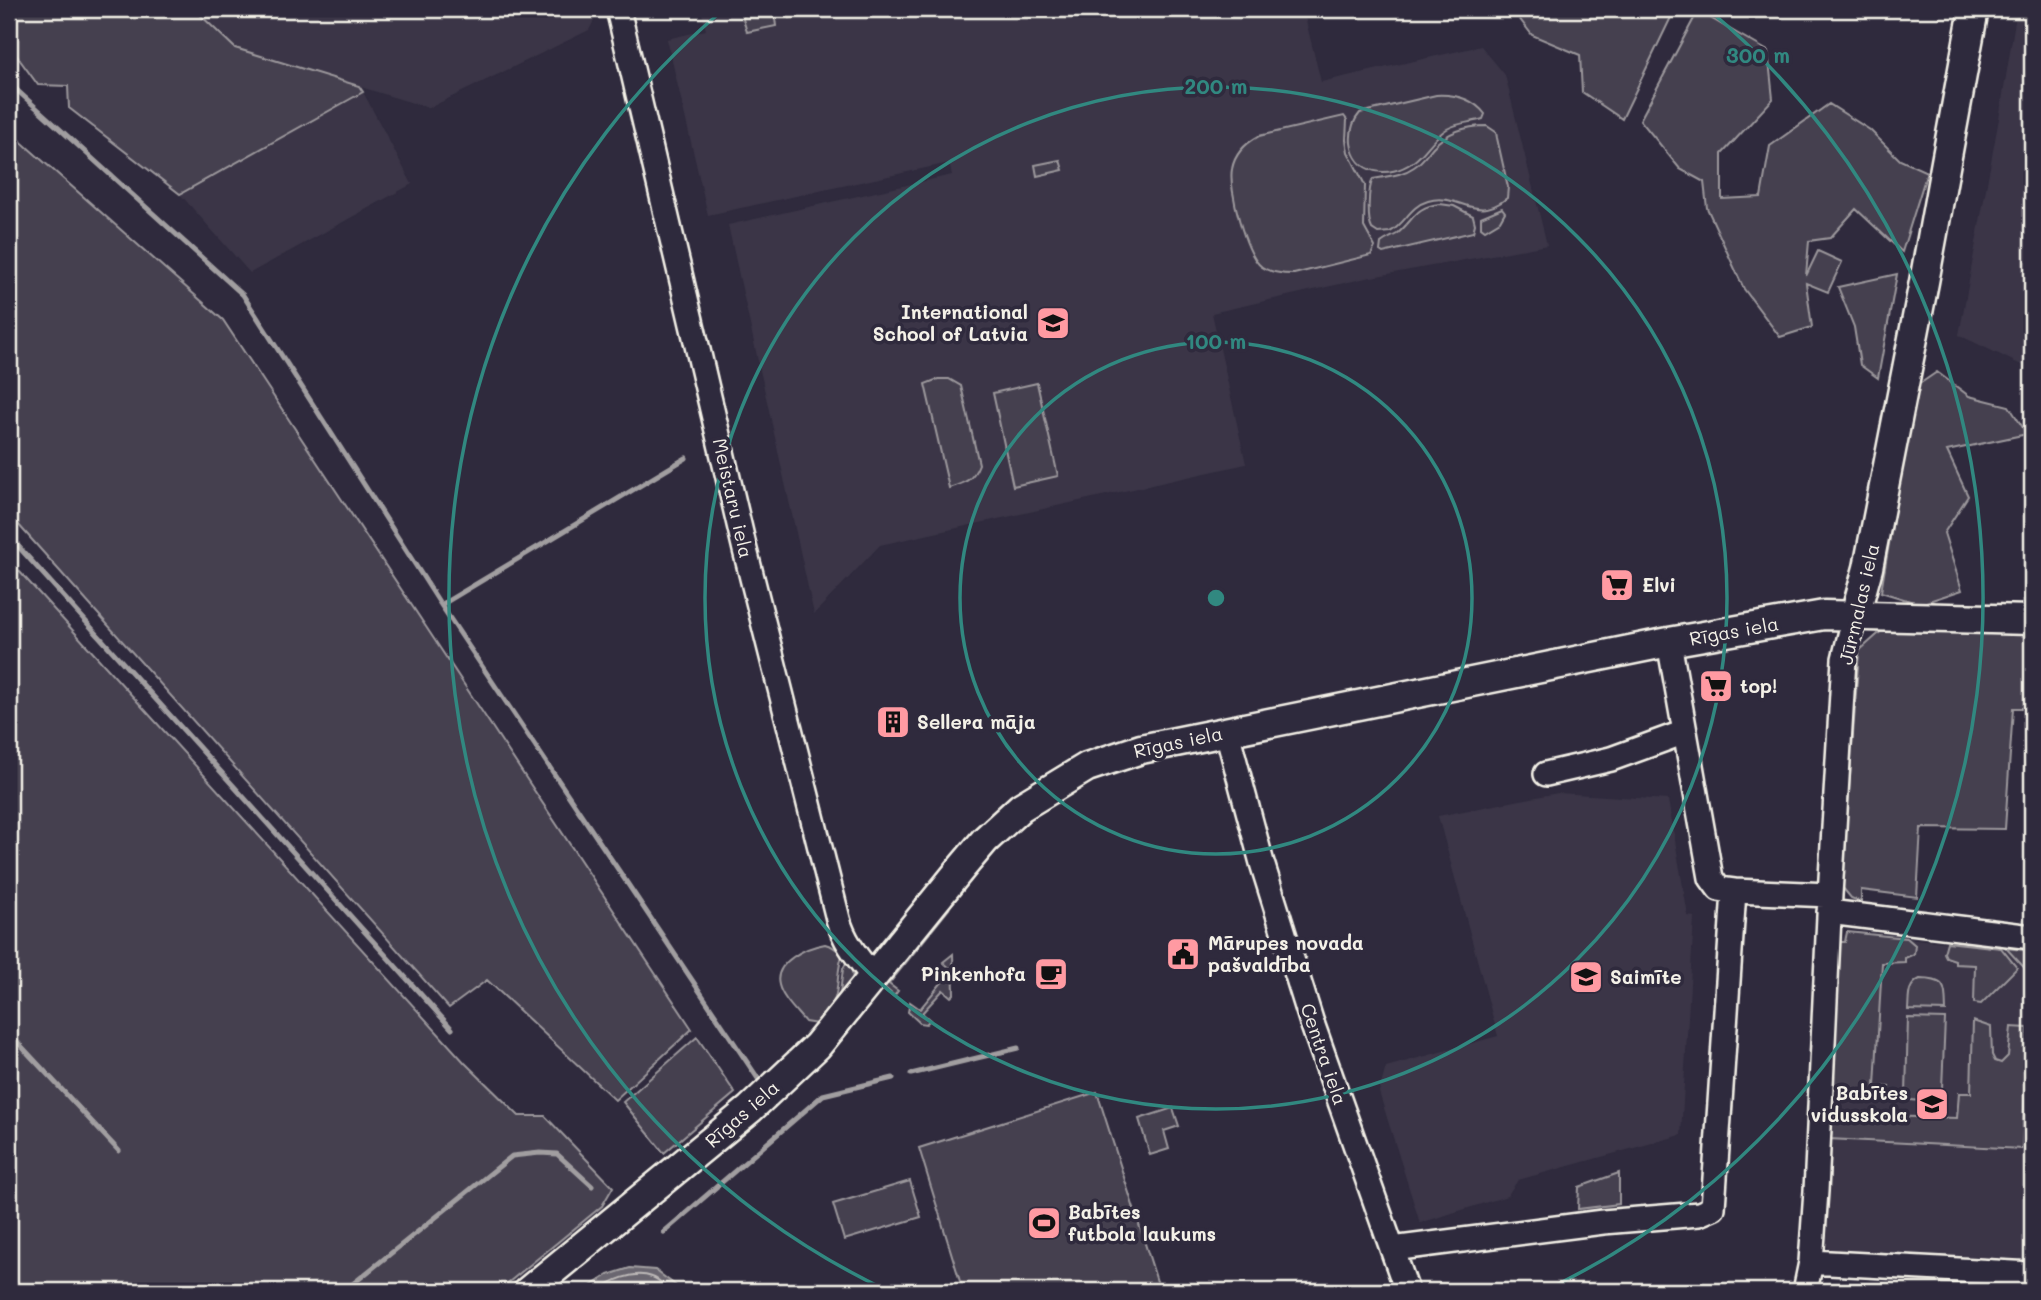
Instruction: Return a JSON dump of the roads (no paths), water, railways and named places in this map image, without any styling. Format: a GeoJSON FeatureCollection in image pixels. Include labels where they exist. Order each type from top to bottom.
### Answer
{"type":"FeatureCollection","features":[{"type":"Feature","properties":{"kind":"main road","name":"Jūrmalas iela"},"geometry":{"type":"LineString","coordinates":[[1855,615],[1868,568],[1974,9]]}},
{"type":"Feature","properties":{"kind":"main road","name":"Rīgas iela"},"geometry":{"type":"LineString","coordinates":[[527,1291],[750,1109],[817,1046],[985,840],[1021,807],[1057,783],[1108,758],[1141,749],[1669,642],[1824,615],[2032,620]]}},
{"type":"Feature","properties":{"kind":"street","name":"Meistaru iela"},"geometry":{"type":"LineString","coordinates":[[618,9],[745,550],[838,919],[853,952],[873,977]]}},
{"type":"Feature","properties":{"kind":"street","name":"Jūrmalas iela"},"geometry":{"type":"LineString","coordinates":[[1805,1291],[1811,1262],[1844,659],[1855,615]]}},
{"type":"Feature","properties":{"kind":"street"},"geometry":{"type":"LineString","coordinates":[[1669,642],[1711,878],[1719,889],[1830,903],[2032,937]]}},
{"type":"Feature","properties":{"kind":"street","name":"Centra iela"},"geometry":{"type":"LineString","coordinates":[[1227,732],[1262,863],[1311,1020],[1407,1291]]}},
{"type":"Feature","properties":{"kind":"street"},"geometry":{"type":"LineString","coordinates":[[1546,775],[1611,759],[1685,732]]}},
{"type":"Feature","properties":{"kind":"street"},"geometry":{"type":"LineString","coordinates":[[1392,1249],[1602,1222],[1699,1214],[1713,1208],[1734,891]]}},
{"type":"Feature","properties":{"kind":"street"},"geometry":{"type":"LineString","coordinates":[[1811,1262],[2032,1274]]}},
{"type":"Feature","properties":{"kind":"water"},"geometry":{"type":"Polygon","coordinates":[[[630,1268],[655,1270],[683,1291],[583,1291],[608,1275],[630,1268]]]}},
{"type":"Feature","properties":{"kind":"waterway"},"geometry":{"type":"LineString","coordinates":[[9,83],[243,295],[441,605],[759,1080]]}},
{"type":"Feature","properties":{"kind":"waterway"},"geometry":{"type":"LineString","coordinates":[[441,605],[686,458]]}},
{"type":"Feature","properties":{"kind":"waterway"},"geometry":{"type":"LineString","coordinates":[[9,536],[452,1029]]}},
{"type":"Feature","properties":{"kind":"waterway"},"geometry":{"type":"LineString","coordinates":[[9,1033],[119,1151]]}},
{"type":"Feature","properties":{"kind":"waterway"},"geometry":{"type":"LineString","coordinates":[[911,1074],[1018,1048]]}},
{"type":"Feature","properties":{"kind":"waterway"},"geometry":{"type":"LineString","coordinates":[[664,1232],[823,1095],[893,1078]]}},
{"type":"Feature","properties":{"kind":"waterway"},"geometry":{"type":"LineString","coordinates":[[344,1291],[512,1156],[557,1154],[592,1186]]}},
{"type":"Feature","properties":{"kind":"place","name":"International School of Latvia"},"geometry":{"type":"Point","coordinates":[1053,323]}},
{"type":"Feature","properties":{"kind":"place","name":"Elvi"},"geometry":{"type":"Point","coordinates":[1617,585]}},
{"type":"Feature","properties":{"kind":"place","name":"top!"},"geometry":{"type":"Point","coordinates":[1716,686]}},
{"type":"Feature","properties":{"kind":"place","name":"Sellera māja"},"geometry":{"type":"Point","coordinates":[893,722]}},
{"type":"Feature","properties":{"kind":"place","name":"Mārupes novada pašvaldība"},"geometry":{"type":"Point","coordinates":[1183,954]}},
{"type":"Feature","properties":{"kind":"place","name":"Pinkenhofa"},"geometry":{"type":"Point","coordinates":[1051,974]}},
{"type":"Feature","properties":{"kind":"place","name":"Saimīte"},"geometry":{"type":"Point","coordinates":[1586,977]}},
{"type":"Feature","properties":{"kind":"place","name":"Babītes vidusskola"},"geometry":{"type":"Point","coordinates":[1932,1104]}},
{"type":"Feature","properties":{"kind":"place","name":"Babītes futbola laukums"},"geometry":{"type":"Point","coordinates":[1044,1223]}}]}
